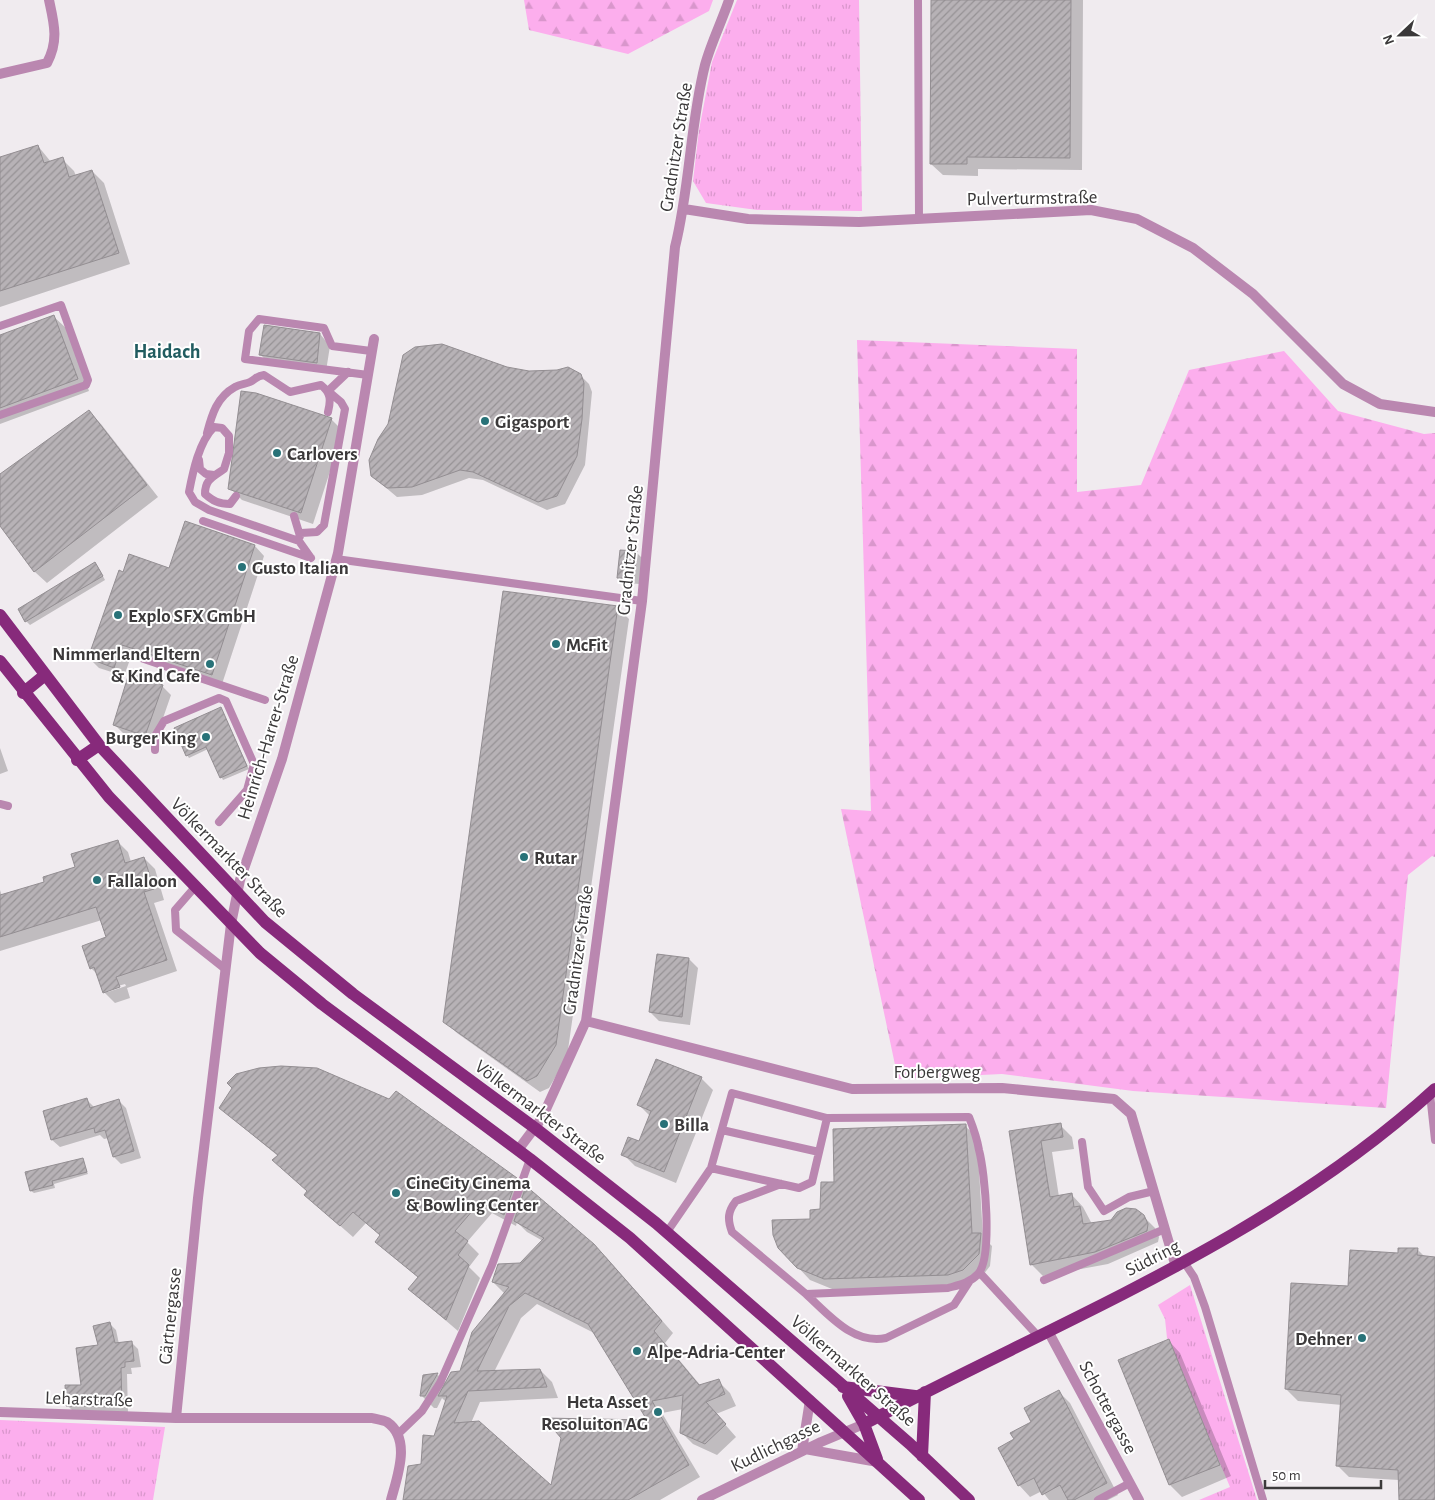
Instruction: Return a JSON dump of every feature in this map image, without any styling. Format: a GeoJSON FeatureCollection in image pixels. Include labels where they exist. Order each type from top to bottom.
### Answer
{"type":"FeatureCollection","features":[{"type":"Feature","properties":{"kind":"main road","name":"Völkermarkter Straße"},"geometry":{"type":"LineString","coordinates":[[0,615],[99,745],[238,895],[295,948],[353,994],[534,1128],[667,1232],[922,1456],[969,1500]]}},
{"type":"Feature","properties":{"kind":"main road"},"geometry":{"type":"LineString","coordinates":[[0,661],[23,693],[109,798],[260,953],[322,1004],[530,1159],[630,1238],[919,1500]]}},
{"type":"Feature","properties":{"kind":"main road"},"geometry":{"type":"LineString","coordinates":[[23,693],[45,675]]}},
{"type":"Feature","properties":{"kind":"main road"},"geometry":{"type":"LineString","coordinates":[[78,760],[99,745]]}},
{"type":"Feature","properties":{"kind":"main road","name":"Südring"},"geometry":{"type":"LineString","coordinates":[[864,1424],[1180,1264],[1254,1223],[1351,1157],[1432,1092]]}},
{"type":"Feature","properties":{"kind":"main road"},"geometry":{"type":"LineString","coordinates":[[843,1387],[864,1424],[878,1462]]}},
{"type":"Feature","properties":{"kind":"main road"},"geometry":{"type":"LineString","coordinates":[[843,1387],[920,1394],[922,1456]]}},
{"type":"Feature","properties":{"kind":"street"},"geometry":{"type":"LineString","coordinates":[[0,74],[47,63],[54,50],[56,35],[49,0]]}},
{"type":"Feature","properties":{"kind":"street","name":"Gradnitzer Straße"},"geometry":{"type":"LineString","coordinates":[[518,1150],[542,1118],[586,1021],[642,601],[675,247],[684,209],[693,133],[706,65],[730,0]]}},
{"type":"Feature","properties":{"kind":"street","name":"Pulverturmstraße"},"geometry":{"type":"LineString","coordinates":[[684,209],[748,219],[859,222],[1090,210],[1137,219],[1193,248],[1253,294],[1343,384],[1380,404],[1435,412]]}},
{"type":"Feature","properties":{"kind":"street","name":"Heinrich-Harrer-Straße"},"geometry":{"type":"LineString","coordinates":[[231,924],[240,880],[282,759],[336,559],[374,339]]}},
{"type":"Feature","properties":{"kind":"street","name":"Gärtnergasse"},"geometry":{"type":"LineString","coordinates":[[176,1418],[198,1198],[224,968],[231,924]]}},
{"type":"Feature","properties":{"kind":"street","name":"Forbergweg"},"geometry":{"type":"LineString","coordinates":[[586,1021],[852,1089],[1002,1088],[1114,1099],[1130,1114],[1165,1229],[1180,1264]]}},
{"type":"Feature","properties":{"kind":"street","name":"Schottergasse"},"geometry":{"type":"LineString","coordinates":[[1043,1333],[1139,1500]]}},
{"type":"Feature","properties":{"kind":"street"},"geometry":{"type":"LineString","coordinates":[[810,1400],[804,1450],[878,1462]]}},
{"type":"Feature","properties":{"kind":"street","name":"Leharstraße"},"geometry":{"type":"LineString","coordinates":[[0,1412],[176,1418]]}},
{"type":"Feature","properties":{"kind":"street"},"geometry":{"type":"LineString","coordinates":[[176,1418],[372,1418],[387,1422],[397,1435],[402,1454],[392,1500]]}},
{"type":"Feature","properties":{"kind":"street","name":"Kudlichgasse"},"geometry":{"type":"LineString","coordinates":[[702,1500],[804,1450],[864,1424]]}},
{"type":"Feature","properties":{"kind":"lane"},"geometry":{"type":"LineString","coordinates":[[918,0],[919,218]]}},
{"type":"Feature","properties":{"kind":"lane"},"geometry":{"type":"LineString","coordinates":[[0,326],[61,305],[88,380],[86,384],[0,415]]}},
{"type":"Feature","properties":{"kind":"lane"},"geometry":{"type":"LineString","coordinates":[[368,375],[245,359],[249,331],[259,319],[324,328],[332,346],[372,352]]}},
{"type":"Feature","properties":{"kind":"lane"},"geometry":{"type":"LineString","coordinates":[[328,391],[348,372]]}},
{"type":"Feature","properties":{"kind":"lane"},"geometry":{"type":"LineString","coordinates":[[264,375],[290,392],[321,385],[342,402],[346,410],[324,525],[317,532],[300,537],[209,510],[196,502],[189,492],[206,434],[214,410],[222,397],[234,387],[250,382],[256,376],[264,375]]}},
{"type":"Feature","properties":{"kind":"lane"},"geometry":{"type":"LineString","coordinates":[[328,391],[331,401],[328,412]]}},
{"type":"Feature","properties":{"kind":"lane"},"geometry":{"type":"LineString","coordinates":[[206,434],[214,427],[222,428],[229,436],[229,453],[224,469],[208,479],[205,486],[205,494],[213,501],[223,504],[230,504],[236,496]]}},
{"type":"Feature","properties":{"kind":"lane"},"geometry":{"type":"LineString","coordinates":[[198,458],[200,469],[206,474],[214,475]]}},
{"type":"Feature","properties":{"kind":"lane"},"geometry":{"type":"LineString","coordinates":[[203,521],[311,558],[300,537],[294,516]]}},
{"type":"Feature","properties":{"kind":"lane"},"geometry":{"type":"LineString","coordinates":[[336,559],[642,601]]}},
{"type":"Feature","properties":{"kind":"lane"},"geometry":{"type":"LineString","coordinates":[[138,657],[265,700]]}},
{"type":"Feature","properties":{"kind":"lane"},"geometry":{"type":"LineString","coordinates":[[155,750],[155,736],[164,721],[220,698],[226,701],[254,764],[247,790],[219,822]]}},
{"type":"Feature","properties":{"kind":"lane"},"geometry":{"type":"LineString","coordinates":[[195,887],[175,910],[176,930],[224,968]]}},
{"type":"Feature","properties":{"kind":"lane"},"geometry":{"type":"LineString","coordinates":[[1432,1092],[1435,1140]]}},
{"type":"Feature","properties":{"kind":"lane"},"geometry":{"type":"LineString","coordinates":[[667,1232],[711,1168],[732,1093],[826,1118],[969,1117],[980,1150],[986,1198],[987,1241],[980,1273],[969,1282],[954,1306],[886,1338],[874,1340],[845,1330],[806,1294],[732,1232],[728,1216],[736,1201],[781,1184]]}},
{"type":"Feature","properties":{"kind":"lane"},"geometry":{"type":"LineString","coordinates":[[711,1168],[799,1188],[812,1182],[826,1118]]}},
{"type":"Feature","properties":{"kind":"lane"},"geometry":{"type":"LineString","coordinates":[[722,1130],[819,1152]]}},
{"type":"Feature","properties":{"kind":"lane"},"geometry":{"type":"LineString","coordinates":[[1082,1142],[1088,1187],[1104,1211],[1129,1197],[1154,1191]]}},
{"type":"Feature","properties":{"kind":"lane"},"geometry":{"type":"LineString","coordinates":[[397,1435],[422,1412],[440,1383],[492,1265],[530,1159]]}},
{"type":"Feature","properties":{"kind":"lane"},"geometry":{"type":"LineString","coordinates":[[1044,1280],[1165,1229]]}},
{"type":"Feature","properties":{"kind":"lane"},"geometry":{"type":"LineString","coordinates":[[1180,1264],[1194,1277],[1205,1307],[1263,1500]]}},
{"type":"Feature","properties":{"kind":"lane"},"geometry":{"type":"LineString","coordinates":[[980,1273],[1043,1333]]}},
{"type":"Feature","properties":{"kind":"lane"},"geometry":{"type":"LineString","coordinates":[[806,1294],[948,1288],[969,1282]]}},
{"type":"Feature","properties":{"kind":"lane"},"geometry":{"type":"LineString","coordinates":[[1098,1500],[1130,1483]]}},
{"type":"Feature","properties":{"kind":"green space"},"geometry":{"type":"Polygon","coordinates":[[[524,0],[713,0],[709,11],[628,54],[529,30],[524,0]]]}},
{"type":"Feature","properties":{"kind":"green space"},"geometry":{"type":"Polygon","coordinates":[[[737,0],[859,0],[862,211],[757,210],[706,203],[693,181],[699,130],[712,62],[737,0]]]}},
{"type":"Feature","properties":{"kind":"green space"},"geometry":{"type":"Polygon","coordinates":[[[857,340],[1077,349],[1077,492],[1141,485],[1189,370],[1284,351],[1338,411],[1424,434],[1435,433],[1435,857],[1432,856],[1408,875],[1386,1108],[1133,1091],[1002,1074],[898,1079],[841,809],[871,811],[857,340]]]}},
{"type":"Feature","properties":{"kind":"green space"},"geometry":{"type":"Polygon","coordinates":[[[1190,1285],[1257,1500],[1199,1500],[1230,1487],[1167,1338],[1165,1319],[1158,1305],[1190,1285]]]}},
{"type":"Feature","properties":{"kind":"green space"},"geometry":{"type":"Polygon","coordinates":[[[0,1420],[165,1427],[153,1500],[0,1500],[0,1420]]]}},
{"type":"Feature","properties":{"kind":"building"},"geometry":{"type":"Polygon","coordinates":[[[931,0],[1071,0],[1070,158],[967,157],[967,164],[930,164],[931,0]]]}},
{"type":"Feature","properties":{"kind":"building"},"geometry":{"type":"Polygon","coordinates":[[[38,145],[44,163],[63,157],[69,177],[92,170],[119,253],[0,291],[0,157],[38,145]]]}},
{"type":"Feature","properties":{"kind":"building"},"geometry":{"type":"Polygon","coordinates":[[[54,315],[78,379],[0,408],[0,335],[54,315]]]}},
{"type":"Feature","properties":{"kind":"building"},"geometry":{"type":"Polygon","coordinates":[[[264,325],[320,333],[317,363],[259,355],[264,325]]]}},
{"type":"Feature","properties":{"kind":"building","name":"Gigasport"},"geometry":{"type":"Polygon","coordinates":[[[442,344],[507,367],[529,371],[557,370],[568,367],[581,374],[584,383],[577,456],[557,496],[538,502],[473,472],[460,470],[412,487],[387,488],[371,476],[369,460],[378,439],[388,424],[403,355],[415,347],[442,344]]]}},
{"type":"Feature","properties":{"kind":"building","name":"Carlovers"},"geometry":{"type":"Polygon","coordinates":[[[241,391],[256,393],[332,418],[301,513],[228,489],[241,391]]]}},
{"type":"Feature","properties":{"kind":"building"},"geometry":{"type":"Polygon","coordinates":[[[89,410],[147,485],[34,572],[0,526],[0,474],[89,410]]]}},
{"type":"Feature","properties":{"kind":"building"},"geometry":{"type":"Polygon","coordinates":[[[185,521],[255,545],[212,675],[122,645],[114,668],[88,658],[119,570],[123,572],[129,554],[169,568],[185,521]]]}},
{"type":"Feature","properties":{"kind":"building"},"geometry":{"type":"Polygon","coordinates":[[[620,550],[637,551],[634,579],[617,578],[620,550]]]}},
{"type":"Feature","properties":{"kind":"building"},"geometry":{"type":"Polygon","coordinates":[[[95,562],[103,576],[25,622],[18,609],[95,562]]]}},
{"type":"Feature","properties":{"kind":"building","name":"Rutar"},"geometry":{"type":"Polygon","coordinates":[[[503,591],[618,606],[556,1045],[537,1076],[527,1081],[443,1022],[503,591]]]}},
{"type":"Feature","properties":{"kind":"building"},"geometry":{"type":"Polygon","coordinates":[[[129,673],[163,685],[145,736],[113,725],[129,673]]]}},
{"type":"Feature","properties":{"kind":"building","name":"Burger King"},"geometry":{"type":"Polygon","coordinates":[[[221,707],[247,766],[220,778],[206,747],[186,756],[174,728],[221,707]]]}},
{"type":"Feature","properties":{"kind":"building"},"geometry":{"type":"Polygon","coordinates":[[[118,840],[125,863],[144,857],[154,889],[144,892],[167,960],[116,977],[120,987],[103,993],[94,967],[90,969],[82,946],[106,937],[96,907],[0,937],[0,895],[44,882],[43,877],[75,867],[71,854],[118,840]]]}},
{"type":"Feature","properties":{"kind":"building"},"geometry":{"type":"Polygon","coordinates":[[[657,954],[689,958],[682,1017],[649,1012],[657,954]]]}},
{"type":"Feature","properties":{"kind":"building","name":"Billa"},"geometry":{"type":"Polygon","coordinates":[[[656,1059],[702,1077],[664,1172],[621,1155],[628,1137],[639,1141],[651,1111],[637,1105],[656,1059]]]}},
{"type":"Feature","properties":{"kind":"building","name":"CineCity Cinema & Bowling Center"},"geometry":{"type":"Polygon","coordinates":[[[281,1066],[317,1068],[389,1099],[396,1091],[517,1178],[504,1215],[480,1202],[455,1231],[468,1241],[458,1255],[469,1265],[446,1320],[408,1289],[418,1277],[375,1242],[380,1235],[353,1212],[340,1226],[304,1195],[307,1191],[272,1160],[278,1155],[219,1108],[232,1088],[227,1083],[236,1074],[259,1068],[281,1066]]]}},
{"type":"Feature","properties":{"kind":"building"},"geometry":{"type":"Polygon","coordinates":[[[87,1098],[90,1108],[119,1099],[134,1151],[113,1157],[105,1130],[95,1133],[94,1128],[51,1140],[43,1111],[87,1098]]]}},
{"type":"Feature","properties":{"kind":"building"},"geometry":{"type":"Polygon","coordinates":[[[1061,1123],[1063,1137],[1041,1141],[1050,1197],[1072,1193],[1074,1207],[1080,1206],[1083,1224],[1111,1220],[1117,1212],[1126,1208],[1136,1209],[1144,1215],[1148,1224],[1147,1231],[1095,1252],[1030,1265],[1009,1131],[1061,1123]]]}},
{"type":"Feature","properties":{"kind":"building"},"geometry":{"type":"Polygon","coordinates":[[[966,1124],[972,1233],[981,1233],[979,1254],[963,1270],[948,1275],[824,1279],[797,1268],[778,1248],[773,1235],[772,1220],[810,1219],[810,1210],[820,1209],[821,1182],[834,1182],[833,1129],[966,1124]]]}},
{"type":"Feature","properties":{"kind":"building"},"geometry":{"type":"Polygon","coordinates":[[[83,1158],[87,1172],[52,1181],[53,1185],[30,1191],[25,1172],[83,1158]]]}},
{"type":"Feature","properties":{"kind":"building","name":"Alpe-Adria-Center"},"geometry":{"type":"Polygon","coordinates":[[[526,1186],[594,1244],[662,1321],[654,1331],[699,1385],[719,1379],[725,1394],[706,1402],[726,1424],[705,1444],[680,1433],[683,1395],[652,1401],[689,1465],[628,1500],[403,1500],[408,1466],[421,1464],[423,1435],[434,1436],[447,1396],[438,1396],[451,1372],[460,1371],[472,1332],[509,1287],[492,1282],[498,1264],[520,1263],[544,1238],[514,1221],[526,1186]],[[525,1293],[509,1306],[477,1371],[540,1369],[547,1387],[468,1391],[454,1423],[479,1421],[551,1485],[561,1438],[544,1418],[647,1420],[588,1324],[525,1293]]]}},
{"type":"Feature","properties":{"kind":"building","name":"Dehner"},"geometry":{"type":"Polygon","coordinates":[[[1398,1248],[1418,1248],[1417,1255],[1435,1257],[1435,1499],[1432,1500],[1399,1500],[1398,1470],[1336,1466],[1341,1395],[1285,1389],[1291,1283],[1348,1286],[1350,1250],[1398,1253],[1398,1248]]]}},
{"type":"Feature","properties":{"kind":"building"},"geometry":{"type":"Polygon","coordinates":[[[110,1322],[115,1343],[132,1341],[134,1361],[125,1362],[125,1367],[121,1368],[122,1407],[66,1406],[65,1385],[81,1385],[76,1348],[98,1345],[93,1326],[110,1322]]]}},
{"type":"Feature","properties":{"kind":"building"},"geometry":{"type":"Polygon","coordinates":[[[1169,1339],[1220,1465],[1169,1485],[1118,1360],[1169,1339]]]}},
{"type":"Feature","properties":{"kind":"building"},"geometry":{"type":"Polygon","coordinates":[[[438,1373],[425,1396],[420,1396],[423,1375],[438,1373]]]}},
{"type":"Feature","properties":{"kind":"building"},"geometry":{"type":"Polygon","coordinates":[[[1059,1390],[1107,1483],[1074,1500],[1068,1500],[1060,1485],[1042,1495],[1034,1478],[1018,1486],[998,1448],[1014,1439],[1010,1433],[1031,1422],[1024,1408],[1059,1390]]]}},
{"type":"Feature","properties":{"kind":"place","name":"Gigasport"},"geometry":{"type":"Point","coordinates":[485,421]}},
{"type":"Feature","properties":{"kind":"place","name":"Carlovers"},"geometry":{"type":"Point","coordinates":[277,453]}},
{"type":"Feature","properties":{"kind":"place","name":"Gusto Italian"},"geometry":{"type":"Point","coordinates":[242,567]}},
{"type":"Feature","properties":{"kind":"place","name":"Explo SFX GmbH"},"geometry":{"type":"Point","coordinates":[118,615]}},
{"type":"Feature","properties":{"kind":"place","name":"McFit"},"geometry":{"type":"Point","coordinates":[556,644]}},
{"type":"Feature","properties":{"kind":"place","name":"Nimmerland Eltern & Kind Cafe"},"geometry":{"type":"Point","coordinates":[210,664]}},
{"type":"Feature","properties":{"kind":"place","name":"Burger King"},"geometry":{"type":"Point","coordinates":[206,737]}},
{"type":"Feature","properties":{"kind":"place","name":"Rutar"},"geometry":{"type":"Point","coordinates":[524,857]}},
{"type":"Feature","properties":{"kind":"place","name":"Fallaloon"},"geometry":{"type":"Point","coordinates":[97,880]}},
{"type":"Feature","properties":{"kind":"place","name":"Billa"},"geometry":{"type":"Point","coordinates":[664,1124]}},
{"type":"Feature","properties":{"kind":"place","name":"CineCity Cinema & Bowling Center"},"geometry":{"type":"Point","coordinates":[396,1193]}},
{"type":"Feature","properties":{"kind":"place","name":"Dehner"},"geometry":{"type":"Point","coordinates":[1362,1338]}},
{"type":"Feature","properties":{"kind":"place","name":"Alpe-Adria-Center"},"geometry":{"type":"Point","coordinates":[637,1351]}},
{"type":"Feature","properties":{"kind":"place","name":"Heta Asset Resoluiton AG"},"geometry":{"type":"Point","coordinates":[658,1412]}},
{"type":"Feature","properties":{"kind":"district","name":"Haidach"},"geometry":{"type":"Point","coordinates":[167,351]}}]}
